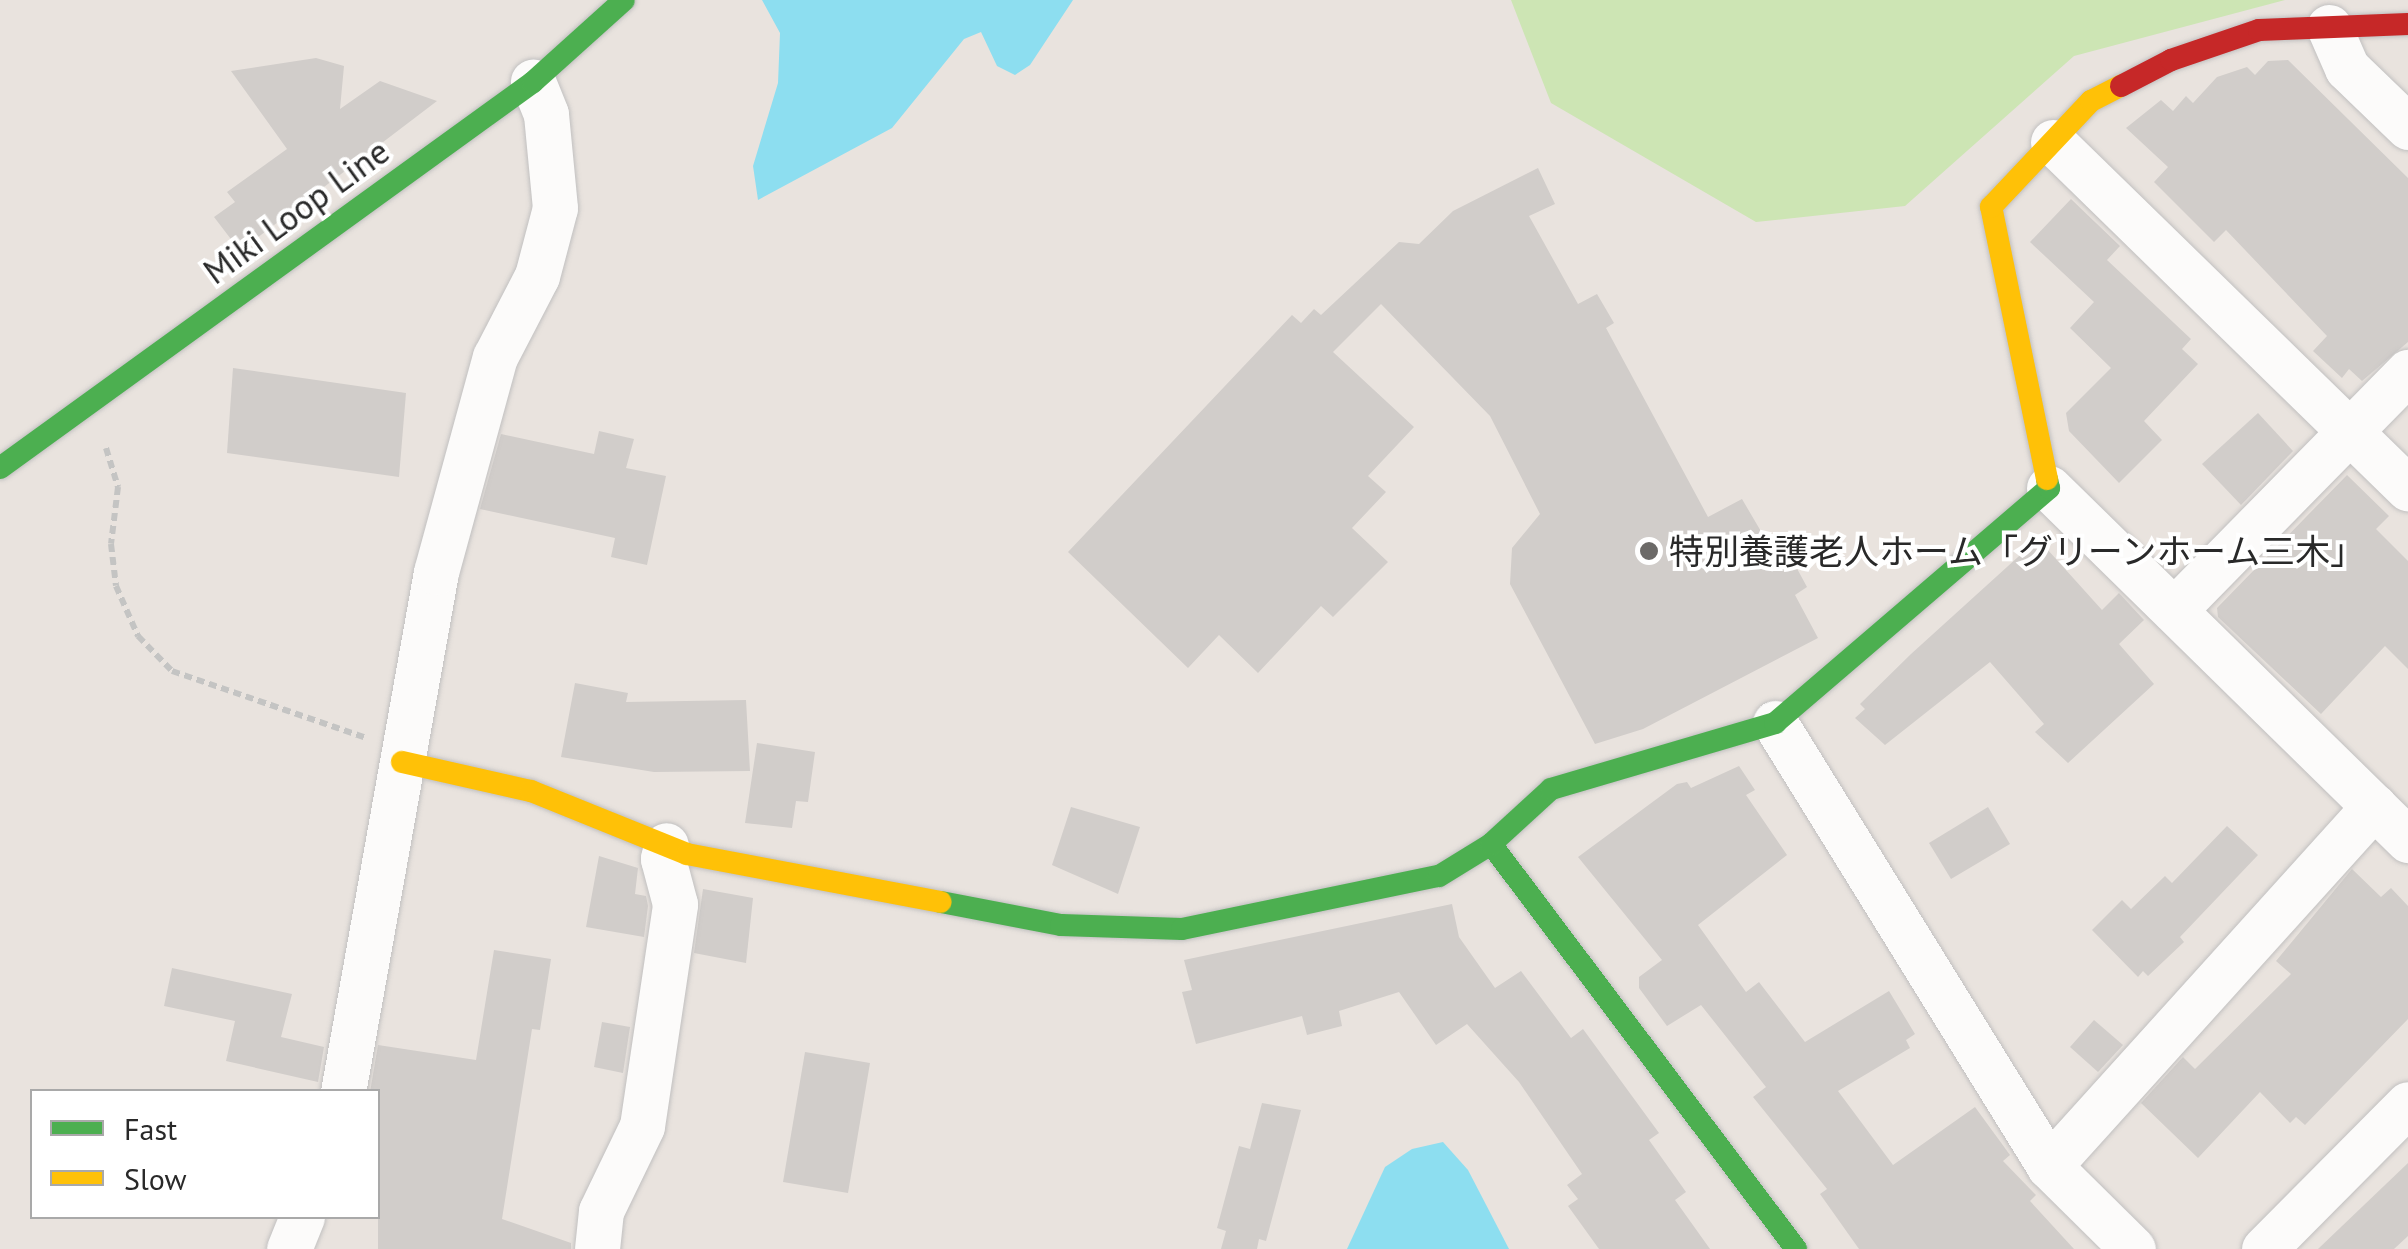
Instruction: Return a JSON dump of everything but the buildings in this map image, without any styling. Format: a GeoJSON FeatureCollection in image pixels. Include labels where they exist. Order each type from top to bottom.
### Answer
{"type":"FeatureCollection","features":[{"type":"Feature","properties":{"kind":"street","name":"Miki Loop Line"},"geometry":{"type":"LineString","coordinates":[[0,468],[533,82],[624,0]]}},
{"type":"Feature","properties":{"kind":"street"},"geometry":{"type":"LineString","coordinates":[[2408,24],[2259,30],[2171,60],[2091,101],[1991,207],[2049,488],[2408,840]]}},
{"type":"Feature","properties":{"kind":"street"},"geometry":{"type":"LineString","coordinates":[[2329,27],[2347,68],[2408,127]]}},
{"type":"Feature","properties":{"kind":"street"},"geometry":{"type":"LineString","coordinates":[[344,1089],[436,572],[495,358],[537,276],[555,208],[546,114],[533,82]]}},
{"type":"Feature","properties":{"kind":"street"},"geometry":{"type":"LineString","coordinates":[[2053,142],[2408,488]]}},
{"type":"Feature","properties":{"kind":"street"},"geometry":{"type":"LineString","coordinates":[[2174,610],[2408,372]]}},
{"type":"Feature","properties":{"kind":"street"},"geometry":{"type":"LineString","coordinates":[[403,756],[532,791],[666,845],[1061,925],[1182,929],[1439,876],[1491,844],[1551,789],[1775,723],[2049,488]]}},
{"type":"Feature","properties":{"kind":"street"},"geometry":{"type":"LineString","coordinates":[[1775,723],[2049,1166],[2133,1249]]}},
{"type":"Feature","properties":{"kind":"street"},"geometry":{"type":"LineString","coordinates":[[2049,1166],[2374,806]]}},
{"type":"Feature","properties":{"kind":"street"},"geometry":{"type":"LineString","coordinates":[[1491,844],[1796,1249]]}},
{"type":"Feature","properties":{"kind":"street"},"geometry":{"type":"LineString","coordinates":[[597,1249],[602,1211],[642,1126],[675,904],[663,858],[666,845]]}},
{"type":"Feature","properties":{"kind":"street"},"geometry":{"type":"LineString","coordinates":[[2264,1249],[2408,1104]]}},
{"type":"Feature","properties":{"kind":"street"},"geometry":{"type":"LineString","coordinates":[[289,1249],[301,1219]]}},
{"type":"Feature","properties":{"kind":"path"},"geometry":{"type":"LineString","coordinates":[[86,406],[118,487],[111,544],[116,586],[138,636],[188,678],[403,756]]}},
{"type":"Feature","properties":{"kind":"green space"},"geometry":{"type":"Polygon","coordinates":[[[1511,0],[2285,0],[2074,56],[1905,206],[1756,222],[1551,103],[1511,0]]]}},
{"type":"Feature","properties":{"kind":"water"},"geometry":{"type":"Polygon","coordinates":[[[762,0],[1073,0],[1030,65],[1015,75],[997,66],[981,32],[964,39],[892,128],[758,200],[753,166],[778,83],[780,33],[762,0]]]}},
{"type":"Feature","properties":{"kind":"water"},"geometry":{"type":"Polygon","coordinates":[[[1443,1142],[1468,1170],[1509,1249],[1347,1249],[1385,1167],[1412,1149],[1443,1142]]]}},
{"type":"Feature","properties":{"kind":"traffic: fast"},"geometry":{"type":"LineString","coordinates":[[0,468],[533,82],[624,0]]}},
{"type":"Feature","properties":{"kind":"traffic: fast"},"geometry":{"type":"LineString","coordinates":[[1796,1249],[1491,844],[1551,789],[1775,723],[2049,488],[2047,479]]}},
{"type":"Feature","properties":{"kind":"traffic: fast"},"geometry":{"type":"LineString","coordinates":[[941,902],[1061,925],[1182,929],[1439,876],[1491,844]]}},
{"type":"Feature","properties":{"kind":"traffic: slow"},"geometry":{"type":"LineString","coordinates":[[2047,479],[1991,207],[2091,101],[2121,86]]}},
{"type":"Feature","properties":{"kind":"traffic: slow"},"geometry":{"type":"LineString","coordinates":[[402,762],[531,791],[687,854],[941,902]]}},
{"type":"Feature","properties":{"kind":"traffic: jam"},"geometry":{"type":"LineString","coordinates":[[2121,86],[2171,60],[2259,30],[2408,24]]}},
{"type":"Feature","properties":{"kind":"place","name":"特別養護老人ホーム「グリーンホーム三木」"},"geometry":{"type":"Point","coordinates":[1649,551]}}]}
